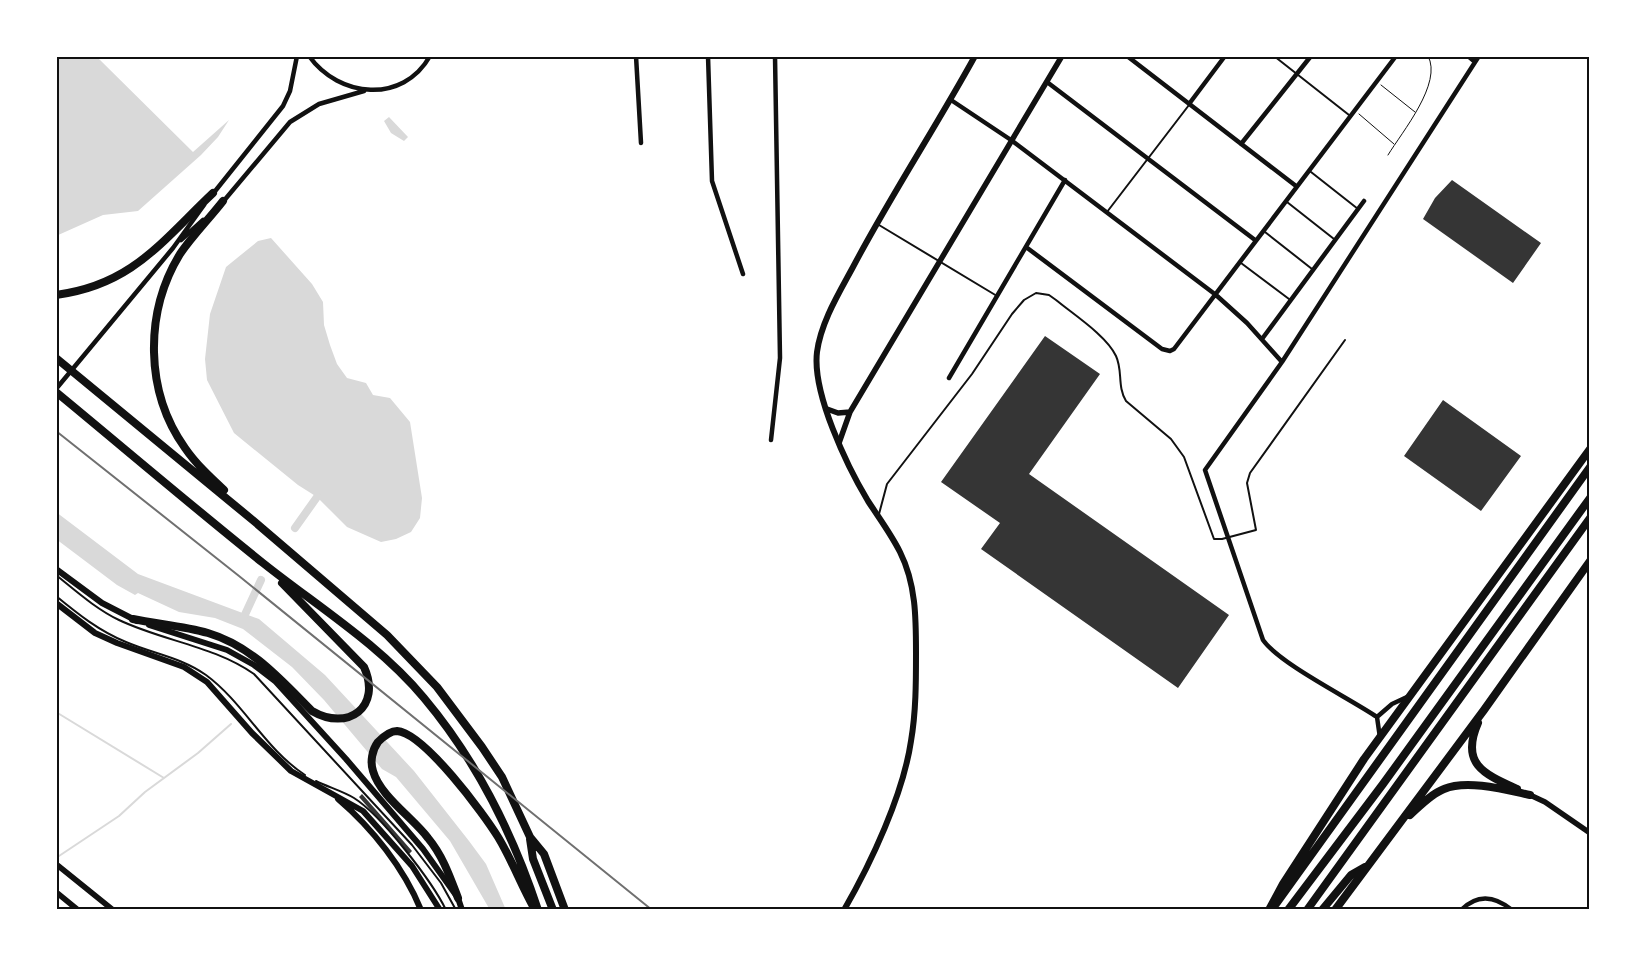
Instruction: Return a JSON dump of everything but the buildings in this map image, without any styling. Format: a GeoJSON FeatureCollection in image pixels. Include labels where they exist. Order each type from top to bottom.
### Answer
{"type":"FeatureCollection","features":[{"type":"Feature","properties":{"kind":"highway"},"geometry":{"type":"LineString","coordinates":[[56,295],[91,288],[132,270],[213,193]]}},
{"type":"Feature","properties":{"kind":"highway"},"geometry":{"type":"LineString","coordinates":[[223,201],[180,254],[167,280],[158,308],[154,337],[154,366],[160,395],[170,422],[185,448],[255,522]]}},
{"type":"Feature","properties":{"kind":"highway"},"geometry":{"type":"LineString","coordinates":[[56,358],[255,522],[386,635],[437,687],[502,777],[530,836],[544,854],[565,910]]}},
{"type":"Feature","properties":{"kind":"highway"},"geometry":{"type":"LineString","coordinates":[[56,390],[263,563],[369,645],[424,698],[461,747],[501,818],[519,856],[537,910]]}},
{"type":"Feature","properties":{"kind":"highway"},"geometry":{"type":"LineString","coordinates":[[1270,910],[1332,806],[1590,449]]}},
{"type":"Feature","properties":{"kind":"highway"},"geometry":{"type":"LineString","coordinates":[[1270,910],[1590,467]]}},
{"type":"Feature","properties":{"kind":"highway"},"geometry":{"type":"LineString","coordinates":[[1288,910],[1383,784],[1590,498]]}},
{"type":"Feature","properties":{"kind":"highway"},"geometry":{"type":"LineString","coordinates":[[1307,910],[1590,518]]}},
{"type":"Feature","properties":{"kind":"highway"},"geometry":{"type":"LineString","coordinates":[[1335,910],[1484,710],[1590,561]]}},
{"type":"Feature","properties":{"kind":"highway"},"geometry":{"type":"LineString","coordinates":[[133,619],[208,633],[240,647],[259,659],[312,710],[322,716],[343,719],[360,711],[366,704],[370,682],[364,667],[263,563]]}},
{"type":"Feature","properties":{"kind":"highway"},"geometry":{"type":"LineString","coordinates":[[1484,710],[1472,740],[1472,755],[1476,764],[1490,777],[1530,795]]}},
{"type":"Feature","properties":{"kind":"highway"},"geometry":{"type":"LineString","coordinates":[[458,898],[439,852],[428,837],[382,788],[373,772],[372,760],[375,747],[387,734],[397,731],[409,737],[434,758],[463,789],[498,838],[537,910]]}},
{"type":"Feature","properties":{"kind":"highway"},"geometry":{"type":"LineString","coordinates":[[1400,824],[1431,797],[1444,789],[1456,786],[1486,787],[1530,795]]}},
{"type":"Feature","properties":{"kind":"highway"},"geometry":{"type":"LineString","coordinates":[[530,836],[533,859],[553,910]]}},
{"type":"Feature","properties":{"kind":"highway"},"geometry":{"type":"LineString","coordinates":[[1322,910],[1352,875],[1370,864]]}},
{"type":"Feature","properties":{"kind":"main road"},"geometry":{"type":"LineString","coordinates":[[844,910],[868,867],[903,777],[911,742],[915,706],[916,621],[913,590],[900,552],[862,492],[839,443],[827,409],[817,374],[819,340],[835,301],[877,224],[975,56]]}},
{"type":"Feature","properties":{"kind":"main road"},"geometry":{"type":"LineString","coordinates":[[56,570],[102,603],[133,619],[227,650],[254,665],[275,681],[346,759],[422,848],[458,898],[462,910]]}},
{"type":"Feature","properties":{"kind":"main road"},"geometry":{"type":"LineString","coordinates":[[56,603],[95,633],[117,644],[184,667],[198,675],[220,694],[278,760],[310,783],[354,805],[373,821],[412,866],[440,910]]}},
{"type":"Feature","properties":{"kind":"main road"},"geometry":{"type":"LineString","coordinates":[[335,796],[351,810],[406,878],[421,910]]}},
{"type":"Feature","properties":{"kind":"street"},"geometry":{"type":"LineString","coordinates":[[56,390],[173,248],[213,193],[283,106],[290,91],[297,56]]}},
{"type":"Feature","properties":{"kind":"street"},"geometry":{"type":"LineString","coordinates":[[309,56],[326,74],[364,91],[376,92],[402,85],[413,78],[430,56]]}},
{"type":"Feature","properties":{"kind":"street"},"geometry":{"type":"LineString","coordinates":[[636,56],[641,144]]}},
{"type":"Feature","properties":{"kind":"street"},"geometry":{"type":"LineString","coordinates":[[708,56],[712,181],[742,274]]}},
{"type":"Feature","properties":{"kind":"street"},"geometry":{"type":"LineString","coordinates":[[771,440],[780,358],[775,56]]}},
{"type":"Feature","properties":{"kind":"street"},"geometry":{"type":"LineString","coordinates":[[839,443],[843,427],[850,412],[1062,56]]}},
{"type":"Feature","properties":{"kind":"street"},"geometry":{"type":"LineString","coordinates":[[1127,56],[1296,186]]}},
{"type":"Feature","properties":{"kind":"street"},"geometry":{"type":"LineString","coordinates":[[1133,61],[1137,56]]}},
{"type":"Feature","properties":{"kind":"street"},"geometry":{"type":"LineString","coordinates":[[1189,104],[1225,56]]}},
{"type":"Feature","properties":{"kind":"street"},"geometry":{"type":"LineString","coordinates":[[1241,144],[1311,56]]}},
{"type":"Feature","properties":{"kind":"street"},"geometry":{"type":"LineString","coordinates":[[1026,247],[1162,349],[1170,351],[1174,349],[1396,56]]}},
{"type":"Feature","properties":{"kind":"street"},"geometry":{"type":"LineString","coordinates":[[1468,56],[1475,62]]}},
{"type":"Feature","properties":{"kind":"street"},"geometry":{"type":"LineString","coordinates":[[1378,716],[1268,647],[1259,631],[1209,487],[1205,470],[1282,362],[1425,144],[1479,56]]}},
{"type":"Feature","properties":{"kind":"street"},"geometry":{"type":"LineString","coordinates":[[1047,82],[1256,240]]}},
{"type":"Feature","properties":{"kind":"street"},"geometry":{"type":"LineString","coordinates":[[173,248],[223,201],[290,122],[319,104],[364,91]]}},
{"type":"Feature","properties":{"kind":"street"},"geometry":{"type":"LineString","coordinates":[[951,100],[1011,140],[1216,295],[1262,339],[1282,362]]}},
{"type":"Feature","properties":{"kind":"street"},"geometry":{"type":"LineString","coordinates":[[949,378],[1065,180]]}},
{"type":"Feature","properties":{"kind":"street"},"geometry":{"type":"LineString","coordinates":[[1262,339],[1364,201]]}},
{"type":"Feature","properties":{"kind":"street"},"geometry":{"type":"LineString","coordinates":[[827,409],[838,413],[850,412]]}},
{"type":"Feature","properties":{"kind":"street"},"geometry":{"type":"LineString","coordinates":[[1378,716],[1392,704],[1410,696]]}},
{"type":"Feature","properties":{"kind":"street"},"geometry":{"type":"LineString","coordinates":[[1378,716],[1380,738]]}},
{"type":"Feature","properties":{"kind":"street"},"geometry":{"type":"LineString","coordinates":[[1530,795],[1545,802],[1590,833]]}},
{"type":"Feature","properties":{"kind":"street"},"geometry":{"type":"LineString","coordinates":[[56,864],[113,910]]}},
{"type":"Feature","properties":{"kind":"street"},"geometry":{"type":"LineString","coordinates":[[56,892],[78,910]]}},
{"type":"Feature","properties":{"kind":"street"},"geometry":{"type":"LineString","coordinates":[[1461,910],[1478,899],[1489,897],[1512,910]]}},
{"type":"Feature","properties":{"kind":"lane"},"geometry":{"type":"LineString","coordinates":[[1274,56],[1351,116]]}},
{"type":"Feature","properties":{"kind":"lane"},"geometry":{"type":"LineString","coordinates":[[1107,212],[1189,104]]}},
{"type":"Feature","properties":{"kind":"lane"},"geometry":{"type":"LineString","coordinates":[[1309,170],[1358,209]]}},
{"type":"Feature","properties":{"kind":"lane"},"geometry":{"type":"LineString","coordinates":[[1285,201],[1335,240]]}},
{"type":"Feature","properties":{"kind":"lane"},"geometry":{"type":"LineString","coordinates":[[877,224],[940,260],[997,296]]}},
{"type":"Feature","properties":{"kind":"lane"},"geometry":{"type":"LineString","coordinates":[[1263,230],[1312,270]]}},
{"type":"Feature","properties":{"kind":"lane"},"geometry":{"type":"LineString","coordinates":[[1239,261],[1290,299]]}},
{"type":"Feature","properties":{"kind":"lane"},"geometry":{"type":"LineString","coordinates":[[878,516],[887,484],[972,374],[1012,314],[1024,300],[1036,294],[1046,294],[1056,300],[1112,349],[1120,367],[1121,393],[1126,401],[1178,447],[1184,457],[1214,539],[1222,539],[1256,530],[1247,483],[1250,472],[1345,340]]}},
{"type":"Feature","properties":{"kind":"lane"},"geometry":{"type":"LineString","coordinates":[[56,575],[93,605],[121,621],[234,662],[254,674],[348,774],[424,859],[441,883],[456,910]]}},
{"type":"Feature","properties":{"kind":"lane"},"geometry":{"type":"LineString","coordinates":[[56,596],[93,626],[109,634],[185,662],[207,676],[287,763],[309,778],[354,799],[370,811],[425,876],[446,910]]}},
{"type":"Feature","properties":{"kind":"lane"},"geometry":{"type":"LineString","coordinates":[[121,621],[133,619]]}},
{"type":"Feature","properties":{"kind":"path"},"geometry":{"type":"LineString","coordinates":[[1388,155],[1416,113],[1429,85],[1431,62],[1428,56]]}},
{"type":"Feature","properties":{"kind":"path"},"geometry":{"type":"LineString","coordinates":[[1376,82],[1416,113]]}},
{"type":"Feature","properties":{"kind":"path"},"geometry":{"type":"LineString","coordinates":[[1355,111],[1395,144]]}},
{"type":"Feature","properties":{"kind":"shaded area"},"geometry":{"type":"Polygon","coordinates":[[[56,56],[96,56],[193,152],[229,120],[218,137],[201,155],[138,211],[103,215],[56,236],[56,56]]]}},
{"type":"Feature","properties":{"kind":"shaded area"},"geometry":{"type":"Polygon","coordinates":[[[389,117],[408,137],[404,141],[391,133],[384,121],[389,117]]]}},
{"type":"Feature","properties":{"kind":"shaded area"},"geometry":{"type":"Polygon","coordinates":[[[271,238],[312,284],[323,302],[324,325],[330,345],[337,364],[347,378],[366,383],[373,395],[390,398],[410,422],[422,498],[420,518],[411,532],[396,539],[381,542],[347,527],[317,497],[298,485],[234,433],[207,380],[205,359],[210,314],[226,267],[258,241],[271,238]]]}},
{"type":"Feature","properties":{"kind":"shaded area"},"geometry":{"type":"Polygon","coordinates":[[[56,512],[138,574],[259,619],[325,675],[414,771],[469,841],[486,864],[506,910],[490,910],[450,841],[396,777],[382,769],[324,700],[292,667],[243,629],[215,618],[179,612],[138,593],[135,595],[117,585],[56,539],[56,512]]]}},
{"type":"Feature","properties":{"kind":"waterway"},"geometry":{"type":"LineString","coordinates":[[295,528],[317,497]]}},
{"type":"Feature","properties":{"kind":"waterway"},"geometry":{"type":"LineString","coordinates":[[242,621],[261,580]]}},
{"type":"Feature","properties":{"kind":"waterway"},"geometry":{"type":"LineString","coordinates":[[56,712],[164,778]]}},
{"type":"Feature","properties":{"kind":"waterway"},"geometry":{"type":"LineString","coordinates":[[59,856],[119,816],[145,792],[198,753],[231,724]]}},
{"type":"Feature","properties":{"kind":"railway"},"geometry":{"type":"LineString","coordinates":[[56,431],[239,576],[652,910]]}}]}
